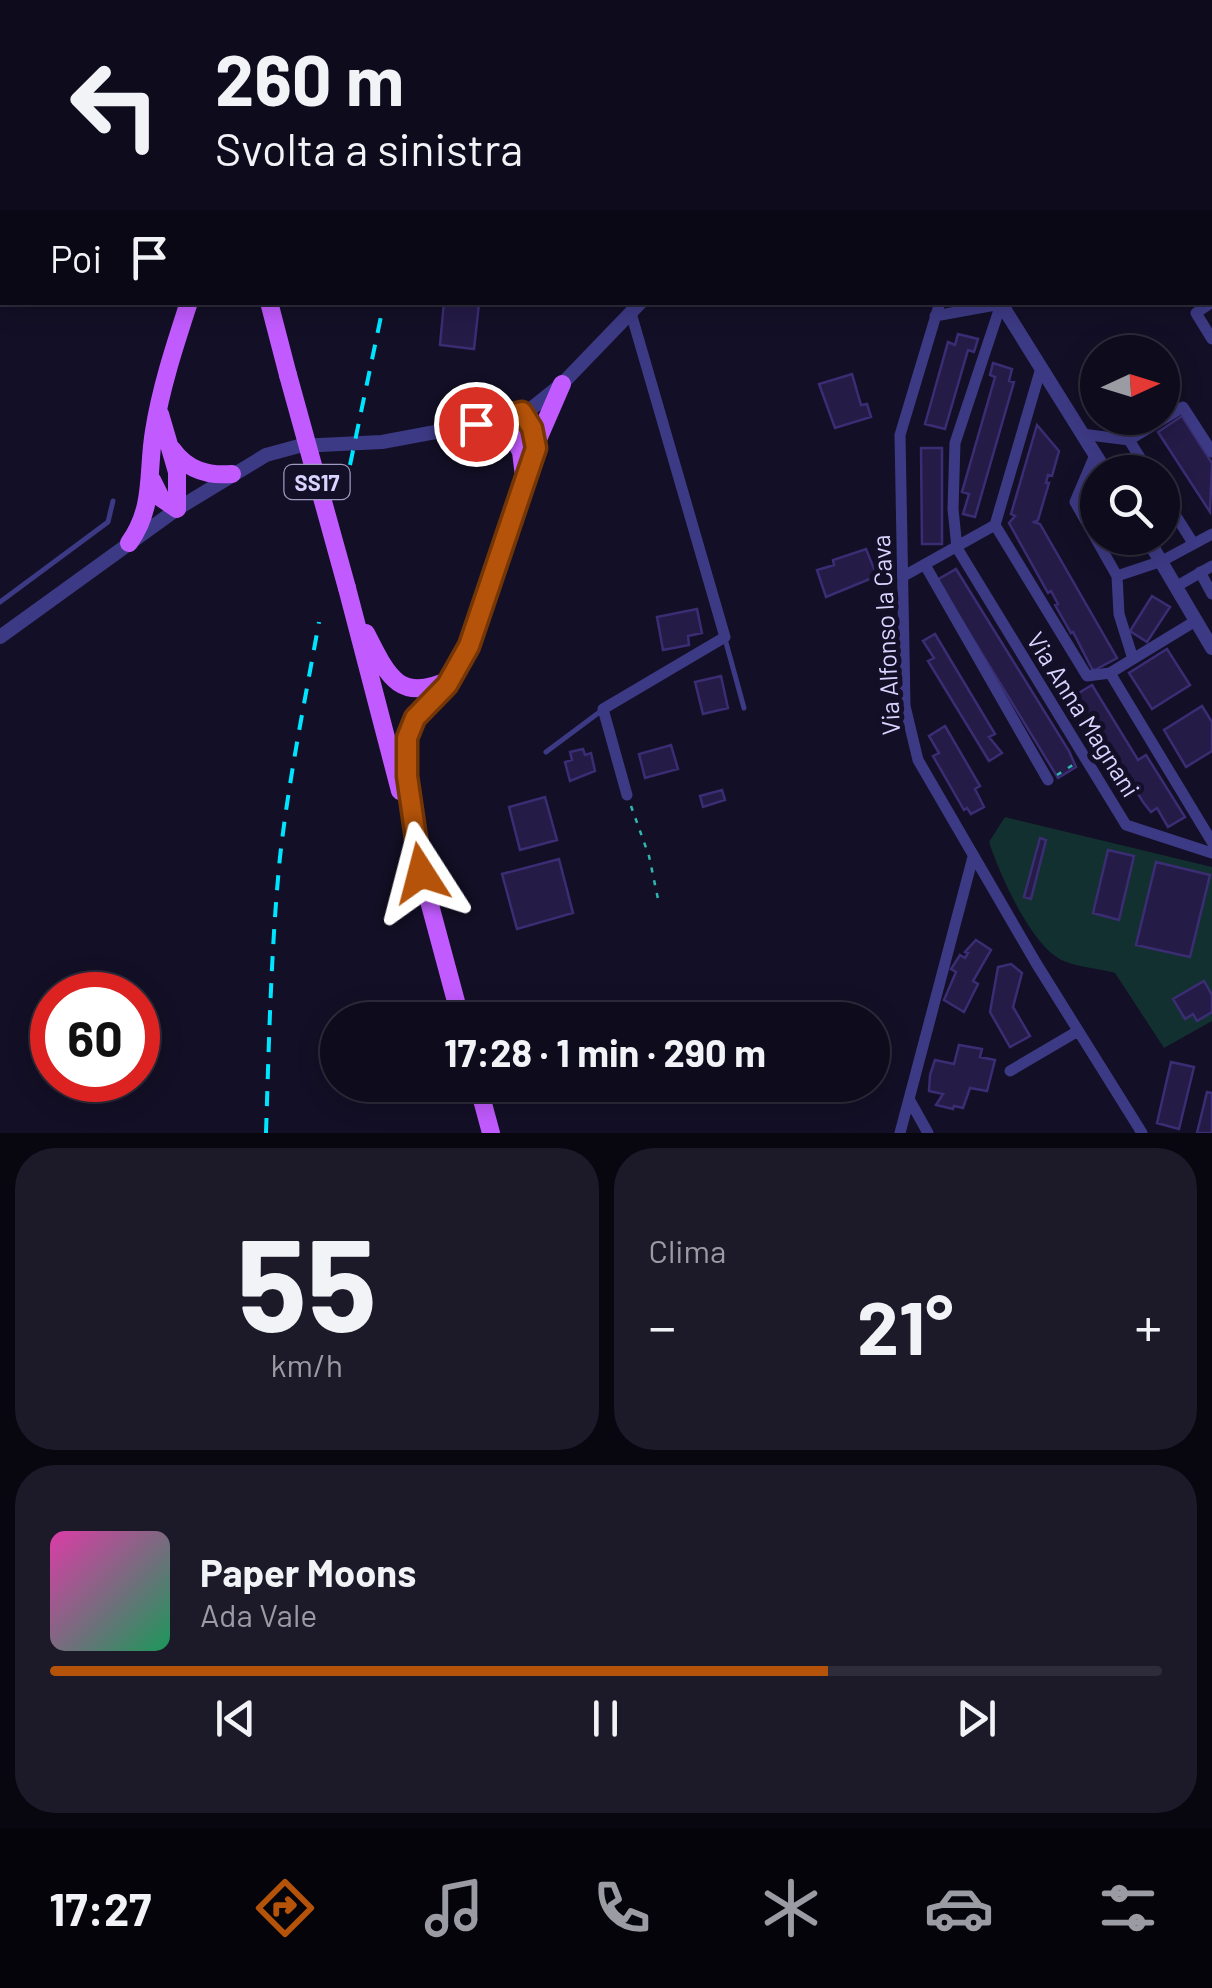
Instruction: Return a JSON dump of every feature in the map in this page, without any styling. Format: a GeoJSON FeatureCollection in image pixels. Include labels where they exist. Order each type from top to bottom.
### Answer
{"type":"FeatureCollection","features":[{"type":"Feature","properties":{"kind":"main road"},"geometry":{"type":"LineString","coordinates":[[129,543],[146,511],[159,408],[188,305]]}},
{"type":"Feature","properties":{"kind":"main road"},"geometry":{"type":"LineString","coordinates":[[260,305],[282,350]]}},
{"type":"Feature","properties":{"kind":"main road","name":"SS17"},"geometry":{"type":"LineString","coordinates":[[269,305],[456,1002]]}},
{"type":"Feature","properties":{"kind":"main road"},"geometry":{"type":"LineString","coordinates":[[528,450],[562,384]]}},
{"type":"Feature","properties":{"kind":"main road"},"geometry":{"type":"LineString","coordinates":[[159,408],[178,482],[177,510]]}},
{"type":"Feature","properties":{"kind":"main road"},"geometry":{"type":"LineString","coordinates":[[421,873],[407,776],[407,738],[419,713],[450,679],[469,646],[524,481],[528,450],[522,412]]}},
{"type":"Feature","properties":{"kind":"main road"},"geometry":{"type":"LineString","coordinates":[[473,424],[506,433],[528,450]]}},
{"type":"Feature","properties":{"kind":"main road"},"geometry":{"type":"LineString","coordinates":[[169,444],[180,459],[196,470],[232,474]]}},
{"type":"Feature","properties":{"kind":"main road"},"geometry":{"type":"LineString","coordinates":[[152,478],[160,498],[177,510]]}},
{"type":"Feature","properties":{"kind":"main road"},"geometry":{"type":"LineString","coordinates":[[348,595],[382,663],[396,682],[424,690],[450,679]]}},
{"type":"Feature","properties":{"kind":"main road"},"geometry":{"type":"LineString","coordinates":[[482,1102],[490,1133]]}},
{"type":"Feature","properties":{"kind":"street","name":"Via Alfonso la Cava"},"geometry":{"type":"LineString","coordinates":[[939,305],[900,435],[905,706],[912,743],[973,857],[1142,1133]]}},
{"type":"Feature","properties":{"kind":"street"},"geometry":{"type":"LineString","coordinates":[[936,316],[991,305]]}},
{"type":"Feature","properties":{"kind":"street"},"geometry":{"type":"LineString","coordinates":[[957,548],[953,509],[956,443],[1000,305]]}},
{"type":"Feature","properties":{"kind":"street"},"geometry":{"type":"LineString","coordinates":[[1002,305],[1080,431]]}},
{"type":"Feature","properties":{"kind":"street"},"geometry":{"type":"LineString","coordinates":[[1208,305],[1196,313],[1212,339]]}},
{"type":"Feature","properties":{"kind":"street"},"geometry":{"type":"LineString","coordinates":[[0,636],[177,510],[266,455],[287,448],[382,442],[522,412],[546,399],[636,308]]}},
{"type":"Feature","properties":{"kind":"street"},"geometry":{"type":"LineString","coordinates":[[627,795],[603,709],[725,637],[636,308]]}},
{"type":"Feature","properties":{"kind":"street"},"geometry":{"type":"LineString","coordinates":[[902,577],[994,526],[1041,368]]}},
{"type":"Feature","properties":{"kind":"street"},"geometry":{"type":"LineString","coordinates":[[1090,435],[1129,440],[1183,407],[1212,452]]}},
{"type":"Feature","properties":{"kind":"street"},"geometry":{"type":"LineString","coordinates":[[1083,435],[1095,455]]}},
{"type":"Feature","properties":{"kind":"street"},"geometry":{"type":"LineString","coordinates":[[1129,440],[1138,455]]}},
{"type":"Feature","properties":{"kind":"street"},"geometry":{"type":"LineString","coordinates":[[1180,522],[1193,543]]}},
{"type":"Feature","properties":{"kind":"street"},"geometry":{"type":"LineString","coordinates":[[994,526],[1087,676],[1110,673],[1197,620]]}},
{"type":"Feature","properties":{"kind":"street"},"geometry":{"type":"LineString","coordinates":[[1117,576],[1162,561],[1212,534]]}},
{"type":"Feature","properties":{"kind":"street","name":"Via Anna Magnani"},"geometry":{"type":"LineString","coordinates":[[957,548],[1126,824],[1212,853]]}},
{"type":"Feature","properties":{"kind":"street"},"geometry":{"type":"LineString","coordinates":[[1105,555],[1117,576],[1119,614],[1133,659]]}},
{"type":"Feature","properties":{"kind":"street"},"geometry":{"type":"LineString","coordinates":[[1158,555],[1212,648]]}},
{"type":"Feature","properties":{"kind":"street","name":"Via Alfonso la Cava"},"geometry":{"type":"LineString","coordinates":[[924,565],[1048,780]]}},
{"type":"Feature","properties":{"kind":"street"},"geometry":{"type":"LineString","coordinates":[[1177,586],[1206,569],[1212,594]]}},
{"type":"Feature","properties":{"kind":"street"},"geometry":{"type":"LineString","coordinates":[[1110,673],[1212,842]]}},
{"type":"Feature","properties":{"kind":"street"},"geometry":{"type":"LineString","coordinates":[[900,1133],[973,857]]}},
{"type":"Feature","properties":{"kind":"street"},"geometry":{"type":"LineString","coordinates":[[1010,1071],[1078,1032]]}},
{"type":"Feature","properties":{"kind":"street"},"geometry":{"type":"LineString","coordinates":[[909,1099],[928,1133]]}},
{"type":"Feature","properties":{"kind":"lane"},"geometry":{"type":"LineString","coordinates":[[0,602],[108,522],[113,501]]}},
{"type":"Feature","properties":{"kind":"lane"},"geometry":{"type":"LineString","coordinates":[[725,637],[744,708]]}},
{"type":"Feature","properties":{"kind":"lane"},"geometry":{"type":"LineString","coordinates":[[546,752],[603,709]]}},
{"type":"Feature","properties":{"kind":"path"},"geometry":{"type":"LineString","coordinates":[[1048,780],[1084,759]]}},
{"type":"Feature","properties":{"kind":"path"},"geometry":{"type":"LineString","coordinates":[[627,795],[649,856],[658,899]]}},
{"type":"Feature","properties":{"kind":"green space"},"geometry":{"type":"Polygon","coordinates":[[[1005,817],[1212,867],[1212,1021],[1164,1048],[1115,973],[1068,963],[1045,947],[1016,904],[989,842],[1005,817]]]}},
{"type":"Feature","properties":{"kind":"building"},"geometry":{"type":"Polygon","coordinates":[[[444,305],[479,305],[474,349],[440,345],[444,305]]]}},
{"type":"Feature","properties":{"kind":"building"},"geometry":{"type":"Polygon","coordinates":[[[958,334],[978,339],[974,352],[968,350],[945,429],[925,424],[948,342],[955,345],[958,334]]]}},
{"type":"Feature","properties":{"kind":"building"},"geometry":{"type":"Polygon","coordinates":[[[993,363],[1012,369],[1009,381],[1014,382],[975,517],[963,514],[969,494],[962,492],[995,377],[990,375],[993,363]]]}},
{"type":"Feature","properties":{"kind":"building"},"geometry":{"type":"Polygon","coordinates":[[[852,374],[861,405],[867,404],[871,417],[835,428],[819,384],[852,374]]]}},
{"type":"Feature","properties":{"kind":"building"},"geometry":{"type":"Polygon","coordinates":[[[1180,417],[1212,463],[1210,512],[1180,466],[1180,455],[1173,455],[1160,435],[1180,435],[1180,417]]]}},
{"type":"Feature","properties":{"kind":"building"},"geometry":{"type":"Polygon","coordinates":[[[1037,425],[1059,451],[1052,476],[1048,475],[1038,520],[1034,522],[1040,524],[1117,658],[1095,670],[1009,523],[1015,516],[1011,514],[1037,425]]]}},
{"type":"Feature","properties":{"kind":"building"},"geometry":{"type":"Polygon","coordinates":[[[921,448],[942,448],[942,544],[922,544],[921,448]]]}},
{"type":"Feature","properties":{"kind":"building"},"geometry":{"type":"Polygon","coordinates":[[[866,549],[877,576],[826,597],[817,570],[866,549]]]}},
{"type":"Feature","properties":{"kind":"building"},"geometry":{"type":"Polygon","coordinates":[[[956,569],[1069,751],[1076,767],[1058,778],[937,580],[956,569]]]}},
{"type":"Feature","properties":{"kind":"building"},"geometry":{"type":"Polygon","coordinates":[[[1152,596],[1170,607],[1147,642],[1130,631],[1152,596]]]}},
{"type":"Feature","properties":{"kind":"building"},"geometry":{"type":"Polygon","coordinates":[[[697,609],[702,633],[688,636],[689,645],[663,650],[657,617],[697,609]]]}},
{"type":"Feature","properties":{"kind":"building"},"geometry":{"type":"Polygon","coordinates":[[[935,634],[995,734],[989,737],[1002,753],[989,761],[928,661],[934,658],[923,641],[935,634]]]}},
{"type":"Feature","properties":{"kind":"building"},"geometry":{"type":"Polygon","coordinates":[[[1167,649],[1190,685],[1152,709],[1129,673],[1167,649]]]}},
{"type":"Feature","properties":{"kind":"building"},"geometry":{"type":"Polygon","coordinates":[[[721,676],[728,708],[703,714],[695,682],[721,676]]]}},
{"type":"Feature","properties":{"kind":"building"},"geometry":{"type":"Polygon","coordinates":[[[1092,685],[1138,760],[1146,755],[1185,817],[1168,827],[1157,808],[1151,812],[1143,802],[1124,771],[1116,775],[1069,699],[1092,685]]]}},
{"type":"Feature","properties":{"kind":"building"},"geometry":{"type":"Polygon","coordinates":[[[1202,706],[1212,722],[1212,751],[1186,767],[1164,730],[1202,706]]]}},
{"type":"Feature","properties":{"kind":"building"},"geometry":{"type":"Polygon","coordinates":[[[945,726],[980,786],[975,789],[984,807],[971,814],[967,808],[964,810],[933,756],[939,753],[929,736],[945,726]]]}},
{"type":"Feature","properties":{"kind":"building"},"geometry":{"type":"Polygon","coordinates":[[[671,745],[678,769],[645,778],[639,754],[671,745]]]}},
{"type":"Feature","properties":{"kind":"building"},"geometry":{"type":"Polygon","coordinates":[[[583,749],[585,755],[591,753],[595,771],[570,781],[565,762],[572,760],[570,752],[583,749]]]}},
{"type":"Feature","properties":{"kind":"building"},"geometry":{"type":"Polygon","coordinates":[[[722,790],[725,800],[703,807],[700,796],[722,790]]]}},
{"type":"Feature","properties":{"kind":"building"},"geometry":{"type":"Polygon","coordinates":[[[545,797],[557,840],[520,850],[509,807],[545,797]]]}},
{"type":"Feature","properties":{"kind":"building"},"geometry":{"type":"Polygon","coordinates":[[[1040,838],[1046,840],[1031,899],[1024,897],[1040,838]]]}},
{"type":"Feature","properties":{"kind":"building"},"geometry":{"type":"Polygon","coordinates":[[[1108,850],[1134,856],[1119,920],[1093,913],[1108,850]]]}},
{"type":"Feature","properties":{"kind":"building"},"geometry":{"type":"Polygon","coordinates":[[[559,859],[573,913],[517,929],[502,874],[559,859]]]}},
{"type":"Feature","properties":{"kind":"building"},"geometry":{"type":"Polygon","coordinates":[[[1156,862],[1210,875],[1190,957],[1136,945],[1156,862]]]}},
{"type":"Feature","properties":{"kind":"building"},"geometry":{"type":"Polygon","coordinates":[[[976,940],[991,950],[973,981],[978,984],[964,1012],[944,1000],[956,972],[951,969],[960,955],[965,958],[965,952],[976,940]]]}},
{"type":"Feature","properties":{"kind":"building"},"geometry":{"type":"Polygon","coordinates":[[[1011,964],[1022,973],[1013,1007],[1030,1036],[1010,1047],[990,1012],[998,967],[1011,964]]]}},
{"type":"Feature","properties":{"kind":"building"},"geometry":{"type":"Polygon","coordinates":[[[1204,981],[1212,995],[1212,1012],[1197,1021],[1193,1014],[1185,1019],[1173,999],[1204,981]]]}},
{"type":"Feature","properties":{"kind":"building"},"geometry":{"type":"Polygon","coordinates":[[[959,1045],[982,1049],[980,1057],[995,1060],[987,1091],[970,1088],[963,1108],[953,1109],[936,1105],[943,1094],[929,1091],[930,1075],[935,1060],[954,1064],[959,1045]]]}},
{"type":"Feature","properties":{"kind":"building"},"geometry":{"type":"Polygon","coordinates":[[[1171,1062],[1194,1067],[1179,1129],[1157,1123],[1171,1062]]]}},
{"type":"Feature","properties":{"kind":"building"},"geometry":{"type":"Polygon","coordinates":[[[1207,1092],[1212,1093],[1212,1133],[1197,1133],[1207,1092]]]}},
{"type":"Feature","properties":{"kind":"railway"},"geometry":{"type":"LineString","coordinates":[[350,465],[383,305]]}},
{"type":"Feature","properties":{"kind":"railway"},"geometry":{"type":"LineString","coordinates":[[266,1133],[280,857],[319,622]]}},
{"type":"Feature","properties":{"kind":"route"},"geometry":{"type":"LineString","coordinates":[[421,873],[407,776],[408,734],[419,713],[456,672],[469,646],[536,448],[532,428],[522,412],[476,424]]}}]}
